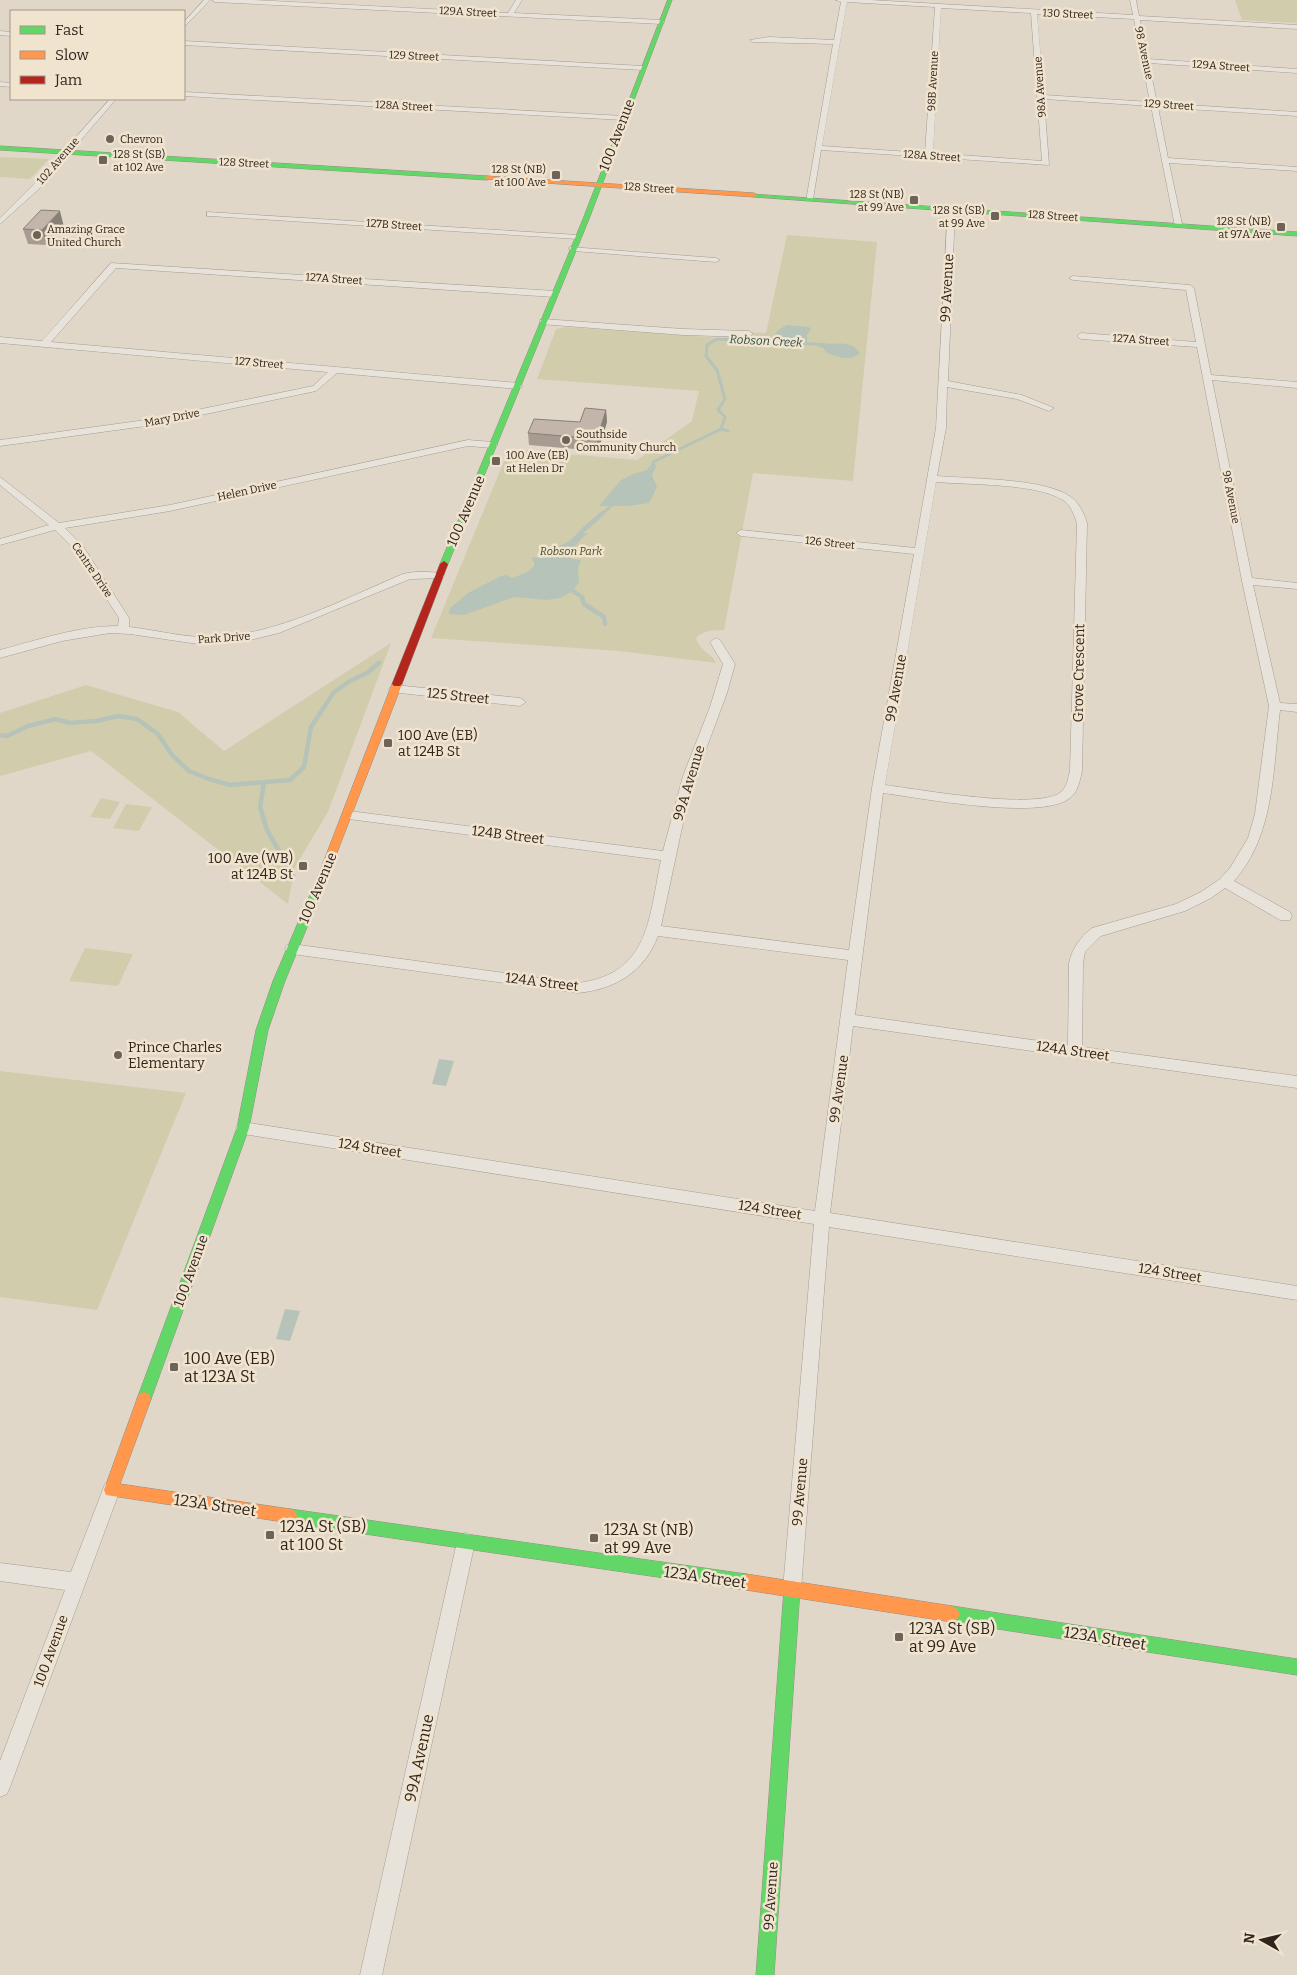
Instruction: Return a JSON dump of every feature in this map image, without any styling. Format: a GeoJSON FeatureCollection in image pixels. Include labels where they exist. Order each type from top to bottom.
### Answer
{"type":"FeatureCollection","features":[{"type":"Feature","properties":{"kind":"street"},"geometry":{"type":"LineString","coordinates":[[185,24],[207,0]]}},
{"type":"Feature","properties":{"kind":"street","name":"129A Street"},"geometry":{"type":"LineString","coordinates":[[215,0],[313,2],[410,10],[662,22]]}},
{"type":"Feature","properties":{"kind":"street"},"geometry":{"type":"LineString","coordinates":[[410,10],[417,0]]}},
{"type":"Feature","properties":{"kind":"street"},"geometry":{"type":"LineString","coordinates":[[510,14],[519,0]]}},
{"type":"Feature","properties":{"kind":"street","name":"100 Avenue"},"geometry":{"type":"LineString","coordinates":[[0,1787],[243,1128],[264,1023],[292,948],[348,814],[439,576],[578,237],[670,0]]}},
{"type":"Feature","properties":{"kind":"street","name":"130 Street"},"geometry":{"type":"LineString","coordinates":[[839,0],[902,2],[938,6],[1297,27]]}},
{"type":"Feature","properties":{"kind":"street"},"geometry":{"type":"LineString","coordinates":[[809,199],[844,0]]}},
{"type":"Feature","properties":{"kind":"street"},"geometry":{"type":"LineString","coordinates":[[1010,0],[1011,10]]}},
{"type":"Feature","properties":{"kind":"street","name":"98 Avenue"},"geometry":{"type":"LineString","coordinates":[[1133,0],[1178,224]]}},
{"type":"Feature","properties":{"kind":"street","name":"98B Avenue"},"geometry":{"type":"LineString","coordinates":[[929,155],[938,6]]}},
{"type":"Feature","properties":{"kind":"street","name":"98A Avenue"},"geometry":{"type":"LineString","coordinates":[[1034,12],[1046,163]]}},
{"type":"Feature","properties":{"kind":"street"},"geometry":{"type":"LineString","coordinates":[[752,40],[836,42]]}},
{"type":"Feature","properties":{"kind":"street","name":"129 Street"},"geometry":{"type":"LineString","coordinates":[[185,43],[643,68]]}},
{"type":"Feature","properties":{"kind":"street","name":"129A Street"},"geometry":{"type":"LineString","coordinates":[[1146,61],[1297,71]]}},
{"type":"Feature","properties":{"kind":"street","name":"128A Street"},"geometry":{"type":"LineString","coordinates":[[185,94],[624,118]]}},
{"type":"Feature","properties":{"kind":"street","name":"129 Street"},"geometry":{"type":"LineString","coordinates":[[1041,97],[1297,114]]}},
{"type":"Feature","properties":{"kind":"street","name":"102 Avenue"},"geometry":{"type":"LineString","coordinates":[[0,222],[37,186],[112,100]]}},
{"type":"Feature","properties":{"kind":"street","name":"128 Street"},"geometry":{"type":"LineString","coordinates":[[0,148],[599,184],[1297,234]]}},
{"type":"Feature","properties":{"kind":"street","name":"128A Street"},"geometry":{"type":"LineString","coordinates":[[818,148],[1046,163]]}},
{"type":"Feature","properties":{"kind":"street"},"geometry":{"type":"LineString","coordinates":[[1164,160],[1297,169]]}},
{"type":"Feature","properties":{"kind":"street","name":"99 Avenue"},"geometry":{"type":"LineString","coordinates":[[766,1975],[792,1589],[822,1218],[878,788],[941,428],[951,209]]}},
{"type":"Feature","properties":{"kind":"street","name":"127B Street"},"geometry":{"type":"LineString","coordinates":[[210,214],[578,237]]}},
{"type":"Feature","properties":{"kind":"street"},"geometry":{"type":"LineString","coordinates":[[573,249],[716,260]]}},
{"type":"Feature","properties":{"kind":"street","name":"127A Street"},"geometry":{"type":"LineString","coordinates":[[43,344],[114,265],[555,294]]}},
{"type":"Feature","properties":{"kind":"street","name":"98 Avenue"},"geometry":{"type":"LineString","coordinates":[[1073,278],[1190,288],[1247,581],[1275,706]]}},
{"type":"Feature","properties":{"kind":"street"},"geometry":{"type":"LineString","coordinates":[[543,322],[683,332],[749,334]]}},
{"type":"Feature","properties":{"kind":"street","name":"127A Street"},"geometry":{"type":"LineString","coordinates":[[1081,336],[1201,345]]}},
{"type":"Feature","properties":{"kind":"street","name":"127 Street"},"geometry":{"type":"LineString","coordinates":[[0,340],[518,386]]}},
{"type":"Feature","properties":{"kind":"street","name":"Mary Drive"},"geometry":{"type":"LineString","coordinates":[[0,443],[153,422],[316,388],[335,370]]}},
{"type":"Feature","properties":{"kind":"street"},"geometry":{"type":"LineString","coordinates":[[1208,377],[1297,385]]}},
{"type":"Feature","properties":{"kind":"street"},"geometry":{"type":"LineString","coordinates":[[942,383],[1019,397],[1049,408]]}},
{"type":"Feature","properties":{"kind":"street","name":"Helen Drive"},"geometry":{"type":"LineString","coordinates":[[0,542],[57,526],[170,508],[468,443],[493,445]]}},
{"type":"Feature","properties":{"kind":"street","name":"Grove Crescent"},"geometry":{"type":"LineString","coordinates":[[878,788],[1010,804],[1045,804],[1065,796],[1070,791],[1076,771],[1082,523],[1080,514],[1066,499],[1044,489],[933,479]]}},
{"type":"Feature","properties":{"kind":"street","name":"Centre Drive"},"geometry":{"type":"LineString","coordinates":[[0,480],[57,526],[79,548],[124,618],[123,630]]}},
{"type":"Feature","properties":{"kind":"street","name":"126 Street"},"geometry":{"type":"LineString","coordinates":[[741,533],[920,552]]}},
{"type":"Feature","properties":{"kind":"street","name":"Park Drive"},"geometry":{"type":"LineString","coordinates":[[0,654],[66,637],[123,630],[196,640],[224,640],[255,636],[275,631],[413,574],[439,576]]}},
{"type":"Feature","properties":{"kind":"street"},"geometry":{"type":"LineString","coordinates":[[1247,581],[1297,586]]}},
{"type":"Feature","properties":{"kind":"street","name":"99A Avenue"},"geometry":{"type":"LineString","coordinates":[[654,930],[668,856],[689,778],[724,686],[730,664],[716,642]]}},
{"type":"Feature","properties":{"kind":"street","name":"125 Street"},"geometry":{"type":"LineString","coordinates":[[395,689],[520,702]]}},
{"type":"Feature","properties":{"kind":"street"},"geometry":{"type":"LineString","coordinates":[[1075,1051],[1076,963],[1079,950],[1097,932],[1111,926],[1180,908],[1206,895],[1225,882],[1242,860],[1254,838],[1261,814],[1275,706],[1297,708]]}},
{"type":"Feature","properties":{"kind":"street","name":"124B Street"},"geometry":{"type":"LineString","coordinates":[[348,814],[668,856]]}},
{"type":"Feature","properties":{"kind":"street"},"geometry":{"type":"LineString","coordinates":[[1225,882],[1285,916]]}},
{"type":"Feature","properties":{"kind":"street"},"geometry":{"type":"LineString","coordinates":[[654,930],[855,956]]}},
{"type":"Feature","properties":{"kind":"street","name":"124A Street"},"geometry":{"type":"LineString","coordinates":[[292,948],[588,987],[609,982],[626,974],[642,955],[654,930]]}},
{"type":"Feature","properties":{"kind":"street","name":"124A Street"},"geometry":{"type":"LineString","coordinates":[[848,1020],[1297,1082]]}},
{"type":"Feature","properties":{"kind":"street","name":"124 Street"},"geometry":{"type":"LineString","coordinates":[[243,1128],[1297,1292]]}},
{"type":"Feature","properties":{"kind":"street","name":"123A Street"},"geometry":{"type":"LineString","coordinates":[[111,1490],[792,1589],[1297,1667]]}},
{"type":"Feature","properties":{"kind":"street","name":"99A Avenue"},"geometry":{"type":"LineString","coordinates":[[371,1975],[466,1542]]}},
{"type":"Feature","properties":{"kind":"street"},"geometry":{"type":"LineString","coordinates":[[0,1572],[76,1582]]}},
{"type":"Feature","properties":{"kind":"green space"},"geometry":{"type":"Polygon","coordinates":[[[1235,0],[1297,0],[1297,23],[1242,20],[1235,0]]]}},
{"type":"Feature","properties":{"kind":"green space"},"geometry":{"type":"Polygon","coordinates":[[[0,157],[49,159],[30,179],[0,177],[0,157]]]}},
{"type":"Feature","properties":{"kind":"green space","name":"Robson Park"},"geometry":{"type":"Polygon","coordinates":[[[787,235],[877,242],[853,481],[753,473],[724,630],[702,633],[696,638],[700,647],[716,663],[619,651],[431,638],[509,449],[637,460],[692,421],[699,391],[537,379],[556,329],[566,327],[723,338],[726,331],[766,333],[787,235]]]}},
{"type":"Feature","properties":{"kind":"green space"},"geometry":{"type":"Polygon","coordinates":[[[391,643],[328,812],[295,867],[288,904],[91,751],[0,776],[0,713],[86,685],[178,712],[224,751],[391,643]]]}},
{"type":"Feature","properties":{"kind":"green space"},"geometry":{"type":"Polygon","coordinates":[[[101,798],[120,802],[110,819],[90,817],[101,798]]]}},
{"type":"Feature","properties":{"kind":"green space"},"geometry":{"type":"Polygon","coordinates":[[[126,804],[152,807],[139,831],[113,828],[126,804]]]}},
{"type":"Feature","properties":{"kind":"green space"},"geometry":{"type":"Polygon","coordinates":[[[85,948],[133,954],[118,986],[69,981],[85,948]]]}},
{"type":"Feature","properties":{"kind":"green space"},"geometry":{"type":"Polygon","coordinates":[[[0,1071],[186,1093],[97,1310],[0,1297],[0,1071]]]}},
{"type":"Feature","properties":{"kind":"shaded area"},"geometry":{"type":"Polygon","coordinates":[[[787,325],[809,327],[811,329],[807,335],[807,345],[788,349],[771,345],[770,341],[778,330],[787,325]]]}},
{"type":"Feature","properties":{"kind":"shaded area"},"geometry":{"type":"Polygon","coordinates":[[[820,343],[847,344],[856,349],[860,354],[851,358],[843,358],[827,353],[823,348],[817,346],[820,343]]]}},
{"type":"Feature","properties":{"kind":"shaded area"},"geometry":{"type":"Polygon","coordinates":[[[654,460],[656,467],[652,475],[657,487],[649,503],[628,506],[599,506],[621,480],[647,470],[654,460]]]}},
{"type":"Feature","properties":{"kind":"shaded area"},"geometry":{"type":"Polygon","coordinates":[[[579,532],[588,534],[571,551],[572,559],[581,560],[578,568],[579,582],[573,591],[560,598],[547,600],[514,597],[464,615],[449,614],[450,608],[468,593],[501,576],[506,575],[513,578],[527,572],[534,566],[531,557],[542,558],[550,550],[568,542],[579,532]]]}},
{"type":"Feature","properties":{"kind":"shaded area"},"geometry":{"type":"Polygon","coordinates":[[[439,1059],[454,1061],[446,1086],[432,1084],[439,1059]]]}},
{"type":"Feature","properties":{"kind":"shaded area"},"geometry":{"type":"Polygon","coordinates":[[[285,1309],[300,1311],[290,1341],[276,1339],[285,1309]]]}},
{"type":"Feature","properties":{"kind":"building"},"geometry":{"type":"Polygon","coordinates":[[[41,210],[60,211],[42,230],[23,229],[41,210]]]}},
{"type":"Feature","properties":{"kind":"building"},"geometry":{"type":"Polygon","coordinates":[[[585,408],[606,410],[597,439],[528,433],[534,419],[580,422],[585,408]]]}},
{"type":"Feature","properties":{"kind":"waterway","name":"Robson Creek"},"geometry":{"type":"LineString","coordinates":[[721,429],[725,417],[718,410],[725,399],[717,370],[706,356],[707,345],[717,339],[776,342]]}},
{"type":"Feature","properties":{"kind":"waterway","name":"Robson Creek"},"geometry":{"type":"LineString","coordinates":[[802,343],[826,345]]}},
{"type":"Feature","properties":{"kind":"waterway","name":"Robson Creek"},"geometry":{"type":"LineString","coordinates":[[653,462],[721,429]]}},
{"type":"Feature","properties":{"kind":"waterway","name":"Robson Creek"},"geometry":{"type":"LineString","coordinates":[[721,429],[728,431]]}},
{"type":"Feature","properties":{"kind":"waterway","name":"Robson Creek"},"geometry":{"type":"LineString","coordinates":[[601,515],[611,506]]}},
{"type":"Feature","properties":{"kind":"waterway","name":"Robson Creek"},"geometry":{"type":"LineString","coordinates":[[581,532],[603,513]]}},
{"type":"Feature","properties":{"kind":"waterway","name":"Robson Creek"},"geometry":{"type":"LineString","coordinates":[[573,591],[582,597],[584,604],[604,617],[605,624]]}},
{"type":"Feature","properties":{"kind":"waterway","name":"Robson Creek"},"geometry":{"type":"LineString","coordinates":[[0,735],[7,736],[28,726],[56,719],[70,723],[96,721],[118,716],[137,719],[158,734],[172,755],[189,771],[209,779],[230,785],[290,780],[304,767],[311,727],[334,692],[350,681],[367,673],[379,663]]}},
{"type":"Feature","properties":{"kind":"waterway"},"geometry":{"type":"LineString","coordinates":[[264,783],[260,807],[267,830],[293,875]]}},
{"type":"Feature","properties":{"kind":"traffic: fast"},"geometry":{"type":"LineString","coordinates":[[444,564],[586,219],[670,0]]}},
{"type":"Feature","properties":{"kind":"traffic: fast"},"geometry":{"type":"LineString","coordinates":[[0,148],[487,178]]}},
{"type":"Feature","properties":{"kind":"traffic: fast"},"geometry":{"type":"LineString","coordinates":[[754,195],[1297,234]]}},
{"type":"Feature","properties":{"kind":"traffic: fast"},"geometry":{"type":"LineString","coordinates":[[144,1399],[243,1128],[262,1030],[279,981],[323,876]]}},
{"type":"Feature","properties":{"kind":"traffic: fast"},"geometry":{"type":"LineString","coordinates":[[290,1516],[746,1582]]}},
{"type":"Feature","properties":{"kind":"traffic: fast"},"geometry":{"type":"LineString","coordinates":[[765,1975],[792,1589]]}},
{"type":"Feature","properties":{"kind":"traffic: fast"},"geometry":{"type":"LineString","coordinates":[[952,1614],[1297,1667]]}},
{"type":"Feature","properties":{"kind":"traffic: slow"},"geometry":{"type":"LineString","coordinates":[[487,178],[754,195]]}},
{"type":"Feature","properties":{"kind":"traffic: slow"},"geometry":{"type":"LineString","coordinates":[[323,876],[397,684]]}},
{"type":"Feature","properties":{"kind":"traffic: slow"},"geometry":{"type":"LineString","coordinates":[[144,1399],[111,1490],[290,1516]]}},
{"type":"Feature","properties":{"kind":"traffic: slow"},"geometry":{"type":"LineString","coordinates":[[746,1582],[952,1614]]}},
{"type":"Feature","properties":{"kind":"traffic: jam"},"geometry":{"type":"LineString","coordinates":[[397,684],[444,564]]}},
{"type":"Feature","properties":{"kind":"place","name":"Chevron"},"geometry":{"type":"Point","coordinates":[110,139]}},
{"type":"Feature","properties":{"kind":"place","name":"128 St (SB) at 102 Ave"},"geometry":{"type":"Point","coordinates":[103,160]}},
{"type":"Feature","properties":{"kind":"place","name":"128 St (NB) at 100 Ave"},"geometry":{"type":"Point","coordinates":[556,175]}},
{"type":"Feature","properties":{"kind":"place","name":"128 St (NB) at 99 Ave"},"geometry":{"type":"Point","coordinates":[914,200]}},
{"type":"Feature","properties":{"kind":"place","name":"128 St (SB) at 99 Ave"},"geometry":{"type":"Point","coordinates":[995,216]}},
{"type":"Feature","properties":{"kind":"place","name":"128 St (NB) at 97A Ave"},"geometry":{"type":"Point","coordinates":[1281,227]}},
{"type":"Feature","properties":{"kind":"place","name":"Amazing Grace United Church"},"geometry":{"type":"Point","coordinates":[37,235]}},
{"type":"Feature","properties":{"kind":"place","name":"Southside Community Church"},"geometry":{"type":"Point","coordinates":[566,440]}},
{"type":"Feature","properties":{"kind":"place","name":"100 Ave (EB) at Helen Dr"},"geometry":{"type":"Point","coordinates":[496,461]}},
{"type":"Feature","properties":{"kind":"place","name":"100 Ave (EB) at 124B St"},"geometry":{"type":"Point","coordinates":[388,743]}},
{"type":"Feature","properties":{"kind":"place","name":"100 Ave (WB) at 124B St"},"geometry":{"type":"Point","coordinates":[303,866]}},
{"type":"Feature","properties":{"kind":"place","name":"Prince Charles Elementary"},"geometry":{"type":"Point","coordinates":[118,1055]}},
{"type":"Feature","properties":{"kind":"place","name":"100 Ave (EB) at 123A St"},"geometry":{"type":"Point","coordinates":[174,1367]}},
{"type":"Feature","properties":{"kind":"place","name":"123A St (SB) at 100 St"},"geometry":{"type":"Point","coordinates":[270,1535]}},
{"type":"Feature","properties":{"kind":"place","name":"123A St (NB) at 99 Ave"},"geometry":{"type":"Point","coordinates":[594,1538]}},
{"type":"Feature","properties":{"kind":"place","name":"123A St (SB) at 99 Ave"},"geometry":{"type":"Point","coordinates":[899,1637]}}]}
